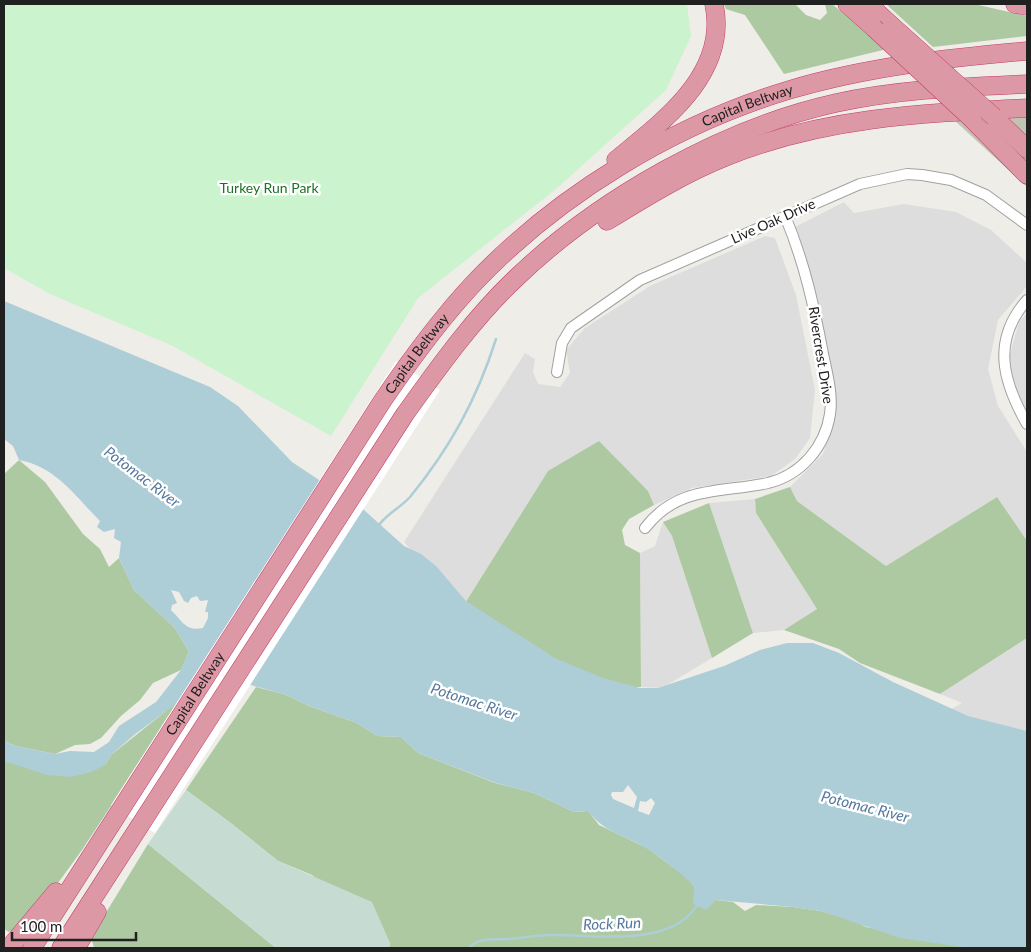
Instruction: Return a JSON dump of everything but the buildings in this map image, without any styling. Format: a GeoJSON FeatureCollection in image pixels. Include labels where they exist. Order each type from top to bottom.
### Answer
{"type":"FeatureCollection","features":[{"type":"Feature","properties":{"kind":"highway"},"geometry":{"type":"LineString","coordinates":[[531,231],[657,125],[689,93],[702,74],[714,46],[716,20],[714,4]]}},
{"type":"Feature","properties":{"kind":"highway"},"geometry":{"type":"LineString","coordinates":[[847,4],[1027,170]]}},
{"type":"Feature","properties":{"kind":"highway"},"geometry":{"type":"LineString","coordinates":[[868,4],[1027,147]]}},
{"type":"Feature","properties":{"kind":"highway"},"geometry":{"type":"LineString","coordinates":[[1015,4],[1027,6]]}},
{"type":"Feature","properties":{"kind":"highway","name":"Capital Beltway"},"geometry":{"type":"LineString","coordinates":[[47,914],[119,810],[405,368],[475,283],[531,231],[584,191],[649,150],[714,118],[757,101],[835,79],[895,66],[1027,50]]}},
{"type":"Feature","properties":{"kind":"highway","name":"Capital Beltway"},"geometry":{"type":"LineString","coordinates":[[83,925],[141,824],[405,414],[478,320],[515,279],[546,252],[599,212],[657,176],[722,142],[796,114],[880,95],[1027,84]]}},
{"type":"Feature","properties":{"kind":"highway"},"geometry":{"type":"LineString","coordinates":[[478,320],[519,283],[603,223],[694,171],[727,156],[763,143],[836,124],[883,117],[1027,108]]}},
{"type":"Feature","properties":{"kind":"highway"},"geometry":{"type":"LineString","coordinates":[[972,119],[1027,175]]}},
{"type":"Feature","properties":{"kind":"highway"},"geometry":{"type":"LineString","coordinates":[[9,948],[47,914]]}},
{"type":"Feature","properties":{"kind":"highway"},"geometry":{"type":"LineString","coordinates":[[32,948],[47,914]]}},
{"type":"Feature","properties":{"kind":"highway"},"geometry":{"type":"LineString","coordinates":[[61,948],[83,925]]}},
{"type":"Feature","properties":{"kind":"highway"},"geometry":{"type":"LineString","coordinates":[[76,948],[83,925]]}},
{"type":"Feature","properties":{"kind":"street","name":"Live Oak Drive"},"geometry":{"type":"LineString","coordinates":[[557,372],[562,343],[571,328],[624,290],[655,272],[860,184],[891,176],[922,175],[951,180],[986,195],[1027,225]]}},
{"type":"Feature","properties":{"kind":"street","name":"Rivercrest Drive"},"geometry":{"type":"LineString","coordinates":[[645,528],[661,510],[694,495],[721,488],[768,483],[788,476],[809,459],[826,431],[830,414],[830,398],[816,314],[804,264],[785,216]]}},
{"type":"Feature","properties":{"kind":"street"},"geometry":{"type":"LineString","coordinates":[[1027,300],[1009,330],[1004,352],[1004,367],[1012,398],[1027,424]]}},
{"type":"Feature","properties":{"kind":"shaded area"},"geometry":{"type":"Polygon","coordinates":[[[1027,115],[1027,187],[954,120],[1027,115]]]}},
{"type":"Feature","properties":{"kind":"shaded area"},"geometry":{"type":"Polygon","coordinates":[[[844,202],[854,213],[904,204],[956,212],[991,230],[1027,263],[1027,286],[998,320],[988,369],[998,406],[1027,452],[1026,542],[997,497],[886,566],[797,501],[790,487],[823,454],[836,411],[819,311],[795,227],[844,202]]]}},
{"type":"Feature","properties":{"kind":"shaded area"},"geometry":{"type":"Polygon","coordinates":[[[765,236],[775,238],[796,295],[815,390],[810,438],[795,459],[771,476],[692,488],[654,505],[648,491],[548,471],[462,608],[404,542],[525,353],[535,359],[533,372],[538,384],[560,387],[570,373],[566,350],[585,328],[650,286],[765,236]]]}},
{"type":"Feature","properties":{"kind":"shaded area"},"geometry":{"type":"Polygon","coordinates":[[[1027,313],[1027,415],[1015,396],[1008,361],[1019,322],[1027,313]]]}},
{"type":"Feature","properties":{"kind":"shaded area"},"geometry":{"type":"Polygon","coordinates":[[[755,499],[756,513],[817,609],[784,630],[753,633],[709,503],[755,499]]]}},
{"type":"Feature","properties":{"kind":"shaded area"},"geometry":{"type":"Polygon","coordinates":[[[663,522],[672,536],[712,658],[662,688],[641,687],[640,553],[655,546],[663,522]]]}},
{"type":"Feature","properties":{"kind":"shaded area"},"geometry":{"type":"Polygon","coordinates":[[[1027,638],[1027,738],[941,715],[962,703],[940,694],[1027,638]]]}},
{"type":"Feature","properties":{"kind":"green space","name":"Turkey Run Park"},"geometry":{"type":"Polygon","coordinates":[[[4,4],[687,4],[691,36],[666,90],[556,189],[418,298],[331,436],[173,346],[50,294],[4,268],[4,4]]]}},
{"type":"Feature","properties":{"kind":"green space"},"geometry":{"type":"Polygon","coordinates":[[[724,4],[795,4],[806,15],[820,20],[827,13],[825,4],[832,4],[887,49],[784,74],[745,15],[726,9],[724,4]]]}},
{"type":"Feature","properties":{"kind":"green space"},"geometry":{"type":"Polygon","coordinates":[[[886,4],[974,4],[1027,16],[1027,36],[933,47],[886,4]]]}},
{"type":"Feature","properties":{"kind":"green space"},"geometry":{"type":"Polygon","coordinates":[[[599,441],[648,491],[654,505],[629,519],[622,530],[625,545],[640,553],[641,687],[616,687],[571,674],[462,608],[548,471],[599,441]]]}},
{"type":"Feature","properties":{"kind":"green space"},"geometry":{"type":"Polygon","coordinates":[[[19,460],[45,482],[83,534],[100,549],[109,567],[119,558],[134,590],[175,628],[189,652],[181,670],[153,683],[140,700],[121,716],[101,738],[90,744],[75,745],[55,754],[16,746],[4,741],[4,474],[19,460]]]}},
{"type":"Feature","properties":{"kind":"green space"},"geometry":{"type":"Polygon","coordinates":[[[790,487],[797,501],[886,566],[997,497],[1027,541],[1027,638],[940,694],[860,663],[839,649],[784,630],[817,609],[756,513],[755,499],[790,487]]]}},
{"type":"Feature","properties":{"kind":"green space"},"geometry":{"type":"Polygon","coordinates":[[[709,503],[753,633],[712,658],[672,536],[663,522],[709,503]]]}},
{"type":"Feature","properties":{"kind":"green space"},"geometry":{"type":"Polygon","coordinates":[[[256,687],[284,694],[309,706],[357,723],[377,736],[401,737],[418,753],[495,783],[534,793],[574,812],[588,811],[599,825],[647,848],[686,877],[694,886],[716,900],[733,902],[745,911],[756,905],[821,911],[854,921],[866,927],[969,948],[389,948],[390,943],[312,875],[278,861],[186,790],[256,687]]]}},
{"type":"Feature","properties":{"kind":"green space"},"geometry":{"type":"Polygon","coordinates":[[[181,699],[82,850],[31,920],[9,932],[4,929],[4,761],[19,764],[105,765],[111,755],[181,699]]]}},
{"type":"Feature","properties":{"kind":"green space"},"geometry":{"type":"Polygon","coordinates":[[[186,790],[278,861],[372,902],[390,943],[389,948],[276,948],[148,844],[186,790]]]}},
{"type":"Feature","properties":{"kind":"green space"},"geometry":{"type":"Polygon","coordinates":[[[148,844],[276,948],[94,948],[91,937],[148,844]]]}},
{"type":"Feature","properties":{"kind":"water","name":"Potomac River"},"geometry":{"type":"Polygon","coordinates":[[[4,301],[210,387],[238,406],[292,462],[364,510],[404,546],[421,554],[436,566],[466,601],[555,658],[603,678],[640,688],[658,688],[724,666],[760,650],[787,643],[813,643],[839,653],[893,682],[968,716],[1027,731],[1027,948],[969,948],[900,938],[821,911],[793,907],[716,900],[706,910],[693,904],[694,886],[678,871],[638,843],[608,829],[588,811],[574,812],[534,793],[496,783],[418,753],[401,737],[377,736],[357,723],[309,706],[284,694],[247,684],[197,688],[134,735],[111,755],[105,765],[91,772],[71,777],[47,775],[4,761],[4,741],[16,746],[55,754],[70,751],[94,752],[109,742],[119,726],[156,702],[181,670],[189,652],[175,628],[134,590],[119,558],[121,542],[114,538],[115,529],[104,532],[97,527],[100,521],[64,484],[32,463],[19,460],[13,446],[4,439],[4,301]],[[171,590],[177,603],[172,605],[171,610],[188,627],[203,628],[208,618],[208,612],[205,612],[208,600],[200,601],[197,596],[191,598],[188,603],[184,601],[179,592],[171,590]],[[628,785],[623,792],[612,792],[611,795],[613,799],[634,808],[637,797],[628,785]],[[651,798],[646,802],[640,801],[638,811],[649,815],[655,803],[651,798]]]}},
{"type":"Feature","properties":{"kind":"pier"},"geometry":{"type":"Polygon","coordinates":[[[396,361],[440,390],[155,833],[111,805],[396,361]]]}},
{"type":"Feature","properties":{"kind":"waterway"},"geometry":{"type":"LineString","coordinates":[[379,525],[410,497],[450,441],[471,402],[496,339]]}},
{"type":"Feature","properties":{"kind":"waterway","name":"Rock Run"},"geometry":{"type":"LineString","coordinates":[[469,948],[472,944],[481,941],[546,935],[610,937],[652,933],[671,927],[687,918],[698,903]]}}]}
